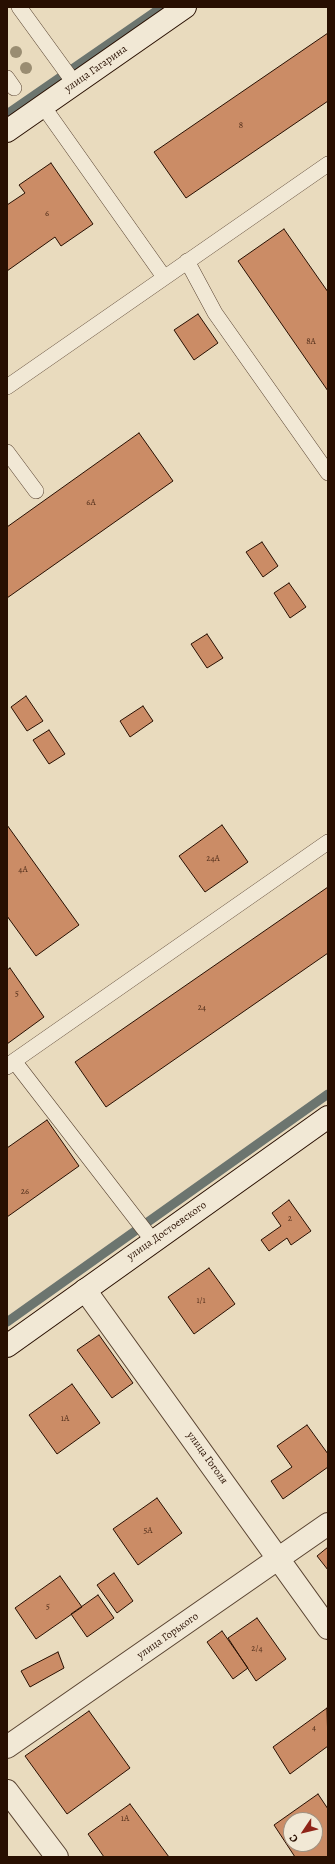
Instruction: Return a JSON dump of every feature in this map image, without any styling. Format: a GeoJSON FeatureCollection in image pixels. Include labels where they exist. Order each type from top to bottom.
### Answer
{"type":"FeatureCollection","features":[{"type":"Feature","properties":{"kind":"street","name":"улица Гагарина"},"geometry":{"type":"LineString","coordinates":[[7,131],[185,7]]}},
{"type":"Feature","properties":{"kind":"street","name":"улица Достоевского"},"geometry":{"type":"LineString","coordinates":[[7,1346],[153,1240],[328,1117]]}},
{"type":"Feature","properties":{"kind":"street","name":"улица Гоголя"},"geometry":{"type":"LineString","coordinates":[[84,1290],[279,1558],[328,1628]]}},
{"type":"Feature","properties":{"kind":"street","name":"улица Горького"},"geometry":{"type":"LineString","coordinates":[[7,1747],[328,1524]]}},
{"type":"Feature","properties":{"kind":"street"},"geometry":{"type":"LineString","coordinates":[[7,1791],[57,1857]]}},
{"type":"Feature","properties":{"kind":"lane"},"geometry":{"type":"LineString","coordinates":[[19,7],[75,84]]}},
{"type":"Feature","properties":{"kind":"lane"},"geometry":{"type":"LineString","coordinates":[[43,106],[164,277]]}},
{"type":"Feature","properties":{"kind":"lane"},"geometry":{"type":"LineString","coordinates":[[7,387],[328,164]]}},
{"type":"Feature","properties":{"kind":"lane"},"geometry":{"type":"LineString","coordinates":[[187,261],[215,313],[328,473]]}},
{"type":"Feature","properties":{"kind":"lane"},"geometry":{"type":"LineString","coordinates":[[7,452],[36,491]]}},
{"type":"Feature","properties":{"kind":"lane"},"geometry":{"type":"LineString","coordinates":[[153,1240],[10,1064],[328,842]]}},
{"type":"Feature","properties":{"kind":"building"},"geometry":{"type":"Polygon","coordinates":[[[328,33],[328,101],[186,198],[154,152],[328,33]]]}},
{"type":"Feature","properties":{"kind":"building"},"geometry":{"type":"Polygon","coordinates":[[[51,163],[93,224],[61,246],[55,237],[7,271],[7,205],[25,193],[19,185],[51,163]]]}},
{"type":"Feature","properties":{"kind":"building"},"geometry":{"type":"Polygon","coordinates":[[[284,229],[328,292],[328,391],[238,261],[284,229]]]}},
{"type":"Feature","properties":{"kind":"building"},"geometry":{"type":"Polygon","coordinates":[[[198,314],[218,343],[194,360],[174,330],[198,314]]]}},
{"type":"Feature","properties":{"kind":"building"},"geometry":{"type":"Polygon","coordinates":[[[139,433],[173,481],[7,598],[7,527],[139,433]]]}},
{"type":"Feature","properties":{"kind":"building"},"geometry":{"type":"Polygon","coordinates":[[[262,542],[278,566],[263,577],[246,552],[262,542]]]}},
{"type":"Feature","properties":{"kind":"building"},"geometry":{"type":"Polygon","coordinates":[[[289,583],[306,607],[290,618],[274,593],[289,583]]]}},
{"type":"Feature","properties":{"kind":"building"},"geometry":{"type":"Polygon","coordinates":[[[207,634],[223,658],[207,668],[191,644],[207,634]]]}},
{"type":"Feature","properties":{"kind":"building"},"geometry":{"type":"Polygon","coordinates":[[[26,696],[43,721],[27,731],[11,707],[26,696]]]}},
{"type":"Feature","properties":{"kind":"building"},"geometry":{"type":"Polygon","coordinates":[[[143,706],[153,721],[130,737],[120,721],[143,706]]]}},
{"type":"Feature","properties":{"kind":"building"},"geometry":{"type":"Polygon","coordinates":[[[49,730],[65,754],[49,764],[33,740],[49,730]]]}},
{"type":"Feature","properties":{"kind":"building"},"geometry":{"type":"Polygon","coordinates":[[[7,825],[79,925],[36,956],[7,916],[7,825]]]}},
{"type":"Feature","properties":{"kind":"building"},"geometry":{"type":"Polygon","coordinates":[[[222,825],[248,862],[205,892],[179,856],[222,825]]]}},
{"type":"Feature","properties":{"kind":"building"},"geometry":{"type":"Polygon","coordinates":[[[328,887],[328,953],[106,1107],[75,1062],[328,887]]]}},
{"type":"Feature","properties":{"kind":"building"},"geometry":{"type":"Polygon","coordinates":[[[10,968],[44,1017],[7,1044],[7,970],[10,968]]]}},
{"type":"Feature","properties":{"kind":"building"},"geometry":{"type":"Polygon","coordinates":[[[47,1120],[79,1166],[7,1217],[7,1148],[47,1120]]]}},
{"type":"Feature","properties":{"kind":"building"},"geometry":{"type":"Polygon","coordinates":[[[289,1200],[311,1231],[291,1245],[287,1238],[269,1251],[261,1240],[281,1226],[272,1213],[289,1200]]]}},
{"type":"Feature","properties":{"kind":"building"},"geometry":{"type":"Polygon","coordinates":[[[209,1268],[235,1304],[194,1334],[168,1297],[209,1268]]]}},
{"type":"Feature","properties":{"kind":"building"},"geometry":{"type":"Polygon","coordinates":[[[99,1335],[133,1383],[112,1398],[77,1350],[99,1335]]]}},
{"type":"Feature","properties":{"kind":"building"},"geometry":{"type":"Polygon","coordinates":[[[72,1384],[100,1423],[57,1454],[29,1415],[72,1384]]]}},
{"type":"Feature","properties":{"kind":"building"},"geometry":{"type":"Polygon","coordinates":[[[307,1425],[328,1454],[328,1467],[283,1499],[271,1481],[292,1467],[277,1446],[307,1425]]]}},
{"type":"Feature","properties":{"kind":"building"},"geometry":{"type":"Polygon","coordinates":[[[157,1498],[182,1533],[138,1565],[113,1529],[157,1498]]]}},
{"type":"Feature","properties":{"kind":"building"},"geometry":{"type":"Polygon","coordinates":[[[328,1547],[328,1570],[317,1556],[328,1547]]]}},
{"type":"Feature","properties":{"kind":"building"},"geometry":{"type":"Polygon","coordinates":[[[114,1573],[133,1601],[117,1613],[97,1585],[114,1573]]]}},
{"type":"Feature","properties":{"kind":"building"},"geometry":{"type":"Polygon","coordinates":[[[60,1576],[82,1607],[36,1639],[15,1608],[60,1576]]]}},
{"type":"Feature","properties":{"kind":"building"},"geometry":{"type":"Polygon","coordinates":[[[98,1595],[114,1618],[87,1637],[71,1614],[98,1595]]]}},
{"type":"Feature","properties":{"kind":"building"},"geometry":{"type":"Polygon","coordinates":[[[257,1618],[286,1659],[256,1681],[228,1638],[257,1618]]]}},
{"type":"Feature","properties":{"kind":"building"},"geometry":{"type":"Polygon","coordinates":[[[222,1631],[248,1668],[233,1679],[207,1642],[222,1631]]]}},
{"type":"Feature","properties":{"kind":"building"},"geometry":{"type":"Polygon","coordinates":[[[58,1652],[64,1668],[30,1687],[21,1671],[58,1652]]]}},
{"type":"Feature","properties":{"kind":"building"},"geometry":{"type":"Polygon","coordinates":[[[327,1708],[328,1746],[290,1774],[273,1747],[327,1708]]]}},
{"type":"Feature","properties":{"kind":"building"},"geometry":{"type":"Polygon","coordinates":[[[89,1711],[130,1768],[67,1814],[25,1756],[89,1711]]]}},
{"type":"Feature","properties":{"kind":"building"},"geometry":{"type":"Polygon","coordinates":[[[318,1794],[328,1809],[328,1857],[295,1857],[292,1852],[323,1852],[323,1812],[292,1812],[318,1794]]]}},
{"type":"Feature","properties":{"kind":"building"},"geometry":{"type":"Polygon","coordinates":[[[130,1804],[169,1857],[104,1857],[88,1834],[130,1804]]]}},
{"type":"Feature","properties":{"kind":"building"},"geometry":{"type":"Polygon","coordinates":[[[283,1819],[283,1839],[274,1825],[283,1819]]]}},
{"type":"Feature","properties":{"kind":"waterway"},"geometry":{"type":"LineString","coordinates":[[7,114],[162,7]]}},
{"type":"Feature","properties":{"kind":"waterway"},"geometry":{"type":"LineString","coordinates":[[7,1322],[328,1094]]}}]}
